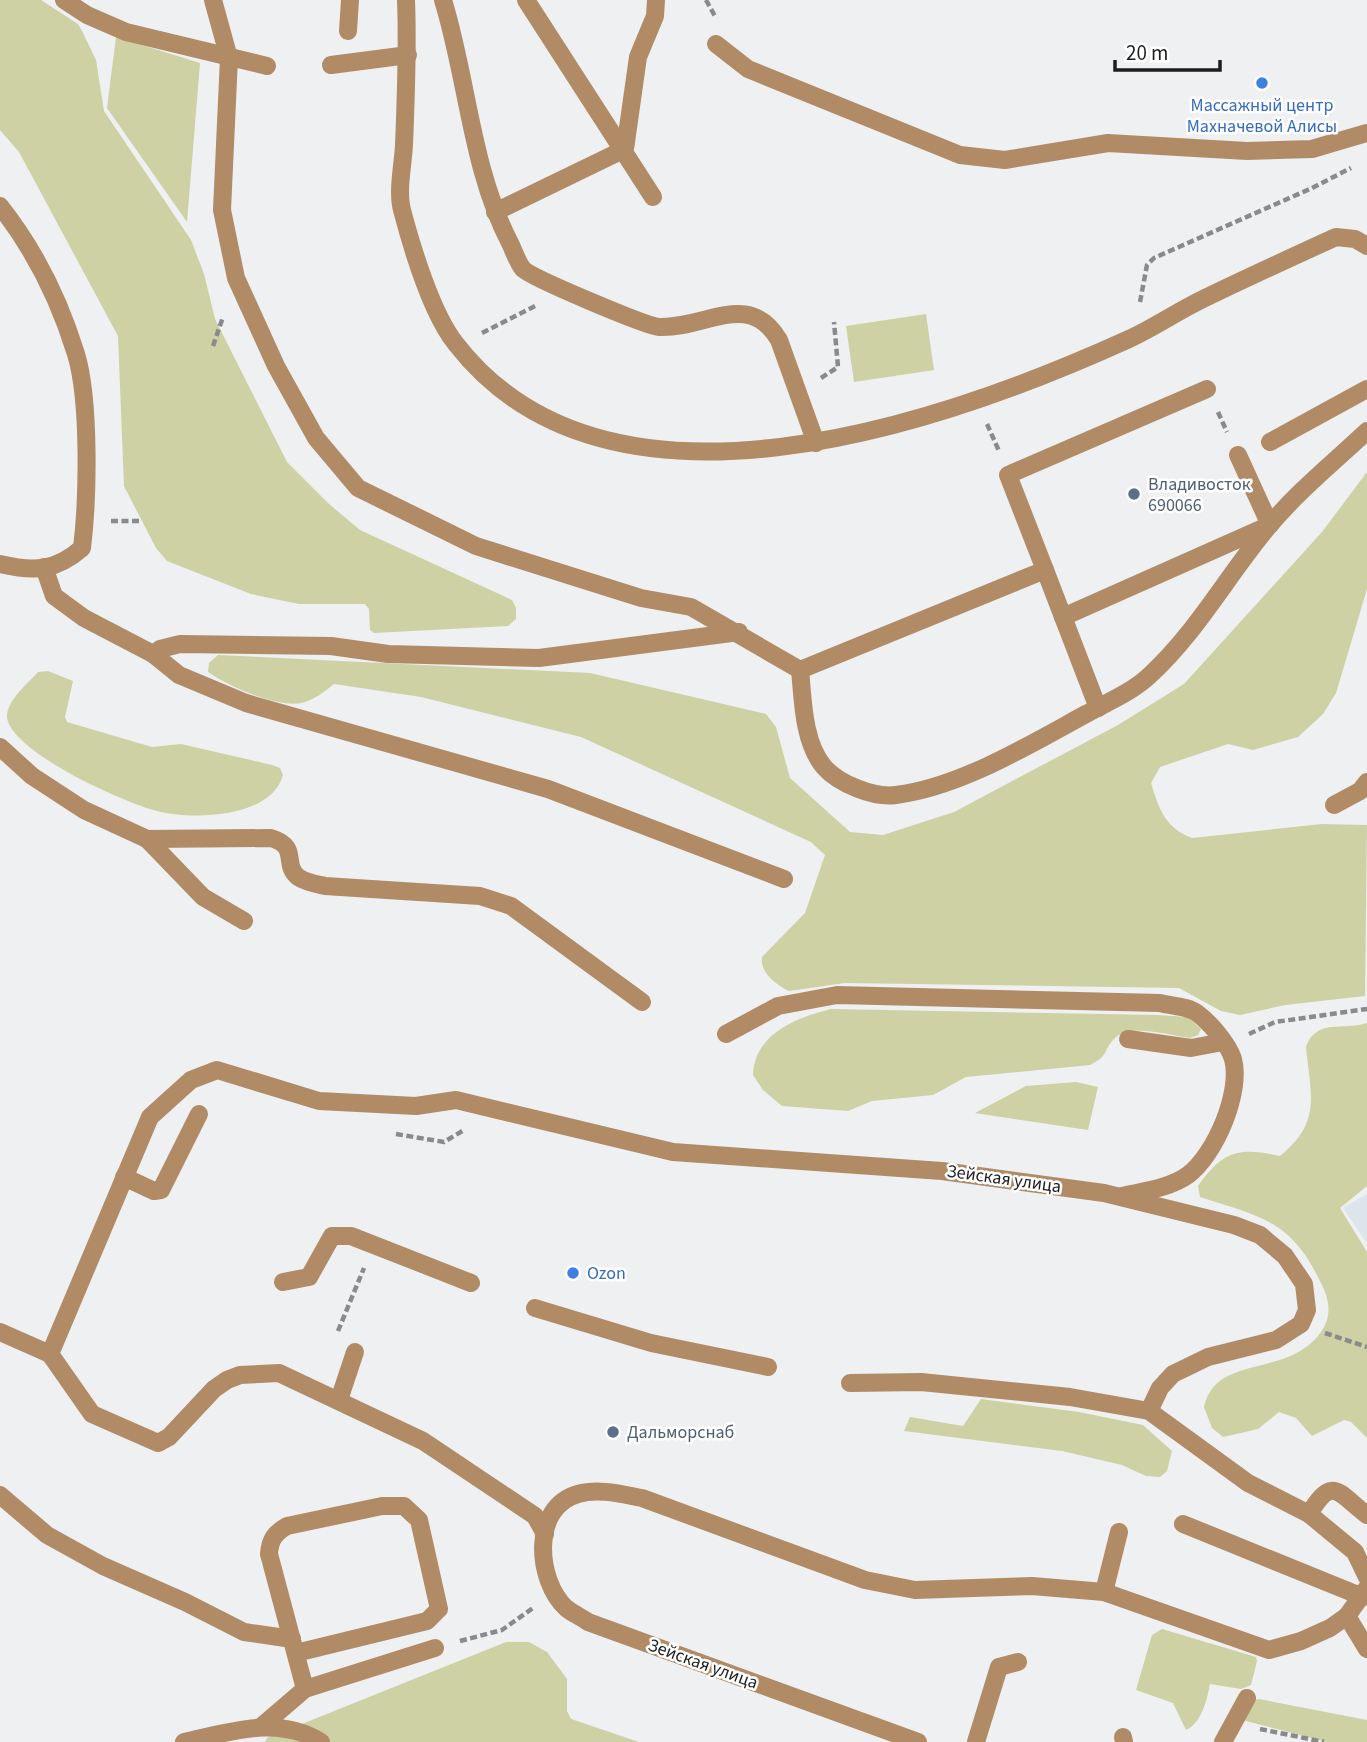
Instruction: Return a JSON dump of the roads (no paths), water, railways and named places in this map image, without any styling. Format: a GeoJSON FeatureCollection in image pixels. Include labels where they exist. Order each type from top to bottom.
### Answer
{"type":"FeatureCollection","features":[{"type":"Feature","properties":{"kind":"lane"},"geometry":{"type":"LineString","coordinates":[[64,0],[87,15],[126,32],[267,66]]}},
{"type":"Feature","properties":{"kind":"lane"},"geometry":{"type":"LineString","coordinates":[[213,0],[229,58],[222,210],[236,278],[276,366],[316,438],[358,488],[476,546],[640,598],[691,607],[739,632],[800,670]]}},
{"type":"Feature","properties":{"kind":"lane"},"geometry":{"type":"LineString","coordinates":[[348,31],[350,0]]}},
{"type":"Feature","properties":{"kind":"lane"},"geometry":{"type":"LineString","coordinates":[[406,0],[408,55],[401,206],[426,284],[454,342],[496,386],[566,428],[624,444],[685,452],[816,443],[886,427],[984,397],[1133,337],[1196,302],[1336,237],[1355,239],[1367,246]]}},
{"type":"Feature","properties":{"kind":"lane"},"geometry":{"type":"LineString","coordinates":[[443,0],[457,45],[480,167],[495,212],[523,269],[564,291],[647,325],[685,326],[736,314],[760,317],[771,325],[779,340],[816,443]]}},
{"type":"Feature","properties":{"kind":"lane"},"geometry":{"type":"LineString","coordinates":[[526,0],[625,149],[653,197]]}},
{"type":"Feature","properties":{"kind":"lane"},"geometry":{"type":"LineString","coordinates":[[625,149],[638,57],[655,16],[656,0]]}},
{"type":"Feature","properties":{"kind":"lane"},"geometry":{"type":"LineString","coordinates":[[716,44],[748,69],[960,155],[1005,160],[1108,143],[1247,151],[1312,149],[1367,133]]}},
{"type":"Feature","properties":{"kind":"lane"},"geometry":{"type":"LineString","coordinates":[[331,65],[408,55]]}},
{"type":"Feature","properties":{"kind":"lane"},"geometry":{"type":"LineString","coordinates":[[495,212],[625,149]]}},
{"type":"Feature","properties":{"kind":"lane"},"geometry":{"type":"LineString","coordinates":[[0,206],[48,281],[76,356],[83,400],[86,520],[82,548],[64,565],[5,570]]}},
{"type":"Feature","properties":{"kind":"lane"},"geometry":{"type":"LineString","coordinates":[[1098,708],[1008,475],[1207,388]]}},
{"type":"Feature","properties":{"kind":"lane"},"geometry":{"type":"LineString","coordinates":[[1269,442],[1367,388]]}},
{"type":"Feature","properties":{"kind":"lane"},"geometry":{"type":"LineString","coordinates":[[800,670],[803,710],[813,746],[824,767],[845,782],[869,792],[894,796],[940,786],[1031,744],[1147,679],[1180,646],[1270,525],[1367,431]]}},
{"type":"Feature","properties":{"kind":"lane"},"geometry":{"type":"LineString","coordinates":[[1238,455],[1270,525]]}},
{"type":"Feature","properties":{"kind":"lane"},"geometry":{"type":"LineString","coordinates":[[1063,617],[1270,525]]}},
{"type":"Feature","properties":{"kind":"lane"},"geometry":{"type":"LineString","coordinates":[[44,568],[54,596],[85,618],[153,654],[179,675],[246,703],[548,789],[784,879]]}},
{"type":"Feature","properties":{"kind":"lane"},"geometry":{"type":"LineString","coordinates":[[800,670],[1045,570]]}},
{"type":"Feature","properties":{"kind":"lane"},"geometry":{"type":"LineString","coordinates":[[153,654],[160,649],[180,644],[331,646],[388,654],[539,658],[739,632]]}},
{"type":"Feature","properties":{"kind":"lane"},"geometry":{"type":"LineString","coordinates":[[0,747],[32,776],[85,810],[147,839],[203,897],[244,921]]}},
{"type":"Feature","properties":{"kind":"lane"},"geometry":{"type":"LineString","coordinates":[[1334,804],[1360,791],[1367,782]]}},
{"type":"Feature","properties":{"kind":"lane"},"geometry":{"type":"LineString","coordinates":[[147,839],[271,838],[282,841],[290,852],[294,874],[301,879],[325,886],[480,896],[511,906],[537,922],[642,1002]]}},
{"type":"Feature","properties":{"kind":"lane"},"geometry":{"type":"LineString","coordinates":[[726,1034],[793,1001],[837,995],[1160,1003],[1195,1011],[1223,1042],[1234,1061],[1231,1095],[1220,1135],[1206,1159],[1174,1183],[1119,1197]]}},
{"type":"Feature","properties":{"kind":"lane"},"geometry":{"type":"LineString","coordinates":[[1128,1039],[1191,1048],[1223,1042]]}},
{"type":"Feature","properties":{"kind":"lane","name":"Зейская улица"},"geometry":{"type":"LineString","coordinates":[[124,1177],[150,1117],[191,1080],[217,1070],[319,1101],[416,1106],[456,1100],[673,1152],[942,1171],[1119,1197],[1234,1225],[1260,1235],[1297,1270],[1307,1298],[1307,1310],[1301,1324],[1276,1340],[1208,1357],[1173,1374],[1160,1388],[1149,1411]]}},
{"type":"Feature","properties":{"kind":"lane"},"geometry":{"type":"LineString","coordinates":[[50,1353],[124,1177],[154,1191],[161,1190],[199,1114]]}},
{"type":"Feature","properties":{"kind":"lane"},"geometry":{"type":"LineString","coordinates":[[283,1282],[309,1277],[332,1236],[351,1236],[471,1283]]}},
{"type":"Feature","properties":{"kind":"lane"},"geometry":{"type":"LineString","coordinates":[[535,1308],[650,1343],[768,1367]]}},
{"type":"Feature","properties":{"kind":"lane"},"geometry":{"type":"LineString","coordinates":[[0,1332],[50,1353],[92,1414],[159,1443],[169,1437],[214,1389],[240,1375],[279,1373],[423,1441],[491,1484],[535,1516],[545,1534]]}},
{"type":"Feature","properties":{"kind":"lane"},"geometry":{"type":"LineString","coordinates":[[339,1400],[355,1352]]}},
{"type":"Feature","properties":{"kind":"lane"},"geometry":{"type":"LineString","coordinates":[[850,1383],[934,1384],[1070,1397],[1149,1411],[1248,1483],[1309,1514],[1355,1552],[1366,1572]]}},
{"type":"Feature","properties":{"kind":"lane"},"geometry":{"type":"LineString","coordinates":[[1309,1514],[1322,1493],[1330,1490],[1336,1491],[1367,1515]]}},
{"type":"Feature","properties":{"kind":"lane","name":"Зейская улица"},"geometry":{"type":"LineString","coordinates":[[918,1742],[588,1622],[565,1607],[545,1572],[543,1545],[554,1509],[576,1494],[604,1492],[642,1498],[865,1580],[902,1587],[979,1590],[1032,1586],[1104,1592],[1269,1650],[1301,1641],[1330,1628],[1347,1616],[1365,1592]]}},
{"type":"Feature","properties":{"kind":"lane"},"geometry":{"type":"LineString","coordinates":[[0,1495],[47,1535],[103,1566],[185,1602],[244,1632],[294,1646],[427,1622],[439,1609],[419,1520],[404,1506],[382,1506],[287,1526],[277,1531],[270,1541],[269,1554],[294,1646],[305,1689]]}},
{"type":"Feature","properties":{"kind":"lane"},"geometry":{"type":"LineString","coordinates":[[1183,1524],[1365,1592]]}},
{"type":"Feature","properties":{"kind":"lane"},"geometry":{"type":"LineString","coordinates":[[1104,1592],[1119,1532]]}},
{"type":"Feature","properties":{"kind":"lane"},"geometry":{"type":"LineString","coordinates":[[1347,1616],[1367,1649]]}},
{"type":"Feature","properties":{"kind":"lane"},"geometry":{"type":"LineString","coordinates":[[263,1725],[305,1689],[435,1648]]}},
{"type":"Feature","properties":{"kind":"lane"},"geometry":{"type":"LineString","coordinates":[[976,1742],[999,1667],[1018,1662]]}},
{"type":"Feature","properties":{"kind":"lane"},"geometry":{"type":"LineString","coordinates":[[1223,1742],[1247,1699]]}},
{"type":"Feature","properties":{"kind":"lane"},"geometry":{"type":"LineString","coordinates":[[184,1742],[263,1725],[300,1732],[321,1742]]}},
{"type":"Feature","properties":{"kind":"place","name":"Массажный центр Махначевой Алисы"},"geometry":{"type":"Point","coordinates":[1262,83]}},
{"type":"Feature","properties":{"kind":"place","name":"Владивосток 690066"},"geometry":{"type":"Point","coordinates":[1134,494]}},
{"type":"Feature","properties":{"kind":"place","name":"Ozon"},"geometry":{"type":"Point","coordinates":[573,1273]}},
{"type":"Feature","properties":{"kind":"place","name":"Дальморснаб"},"geometry":{"type":"Point","coordinates":[613,1432]}}]}
